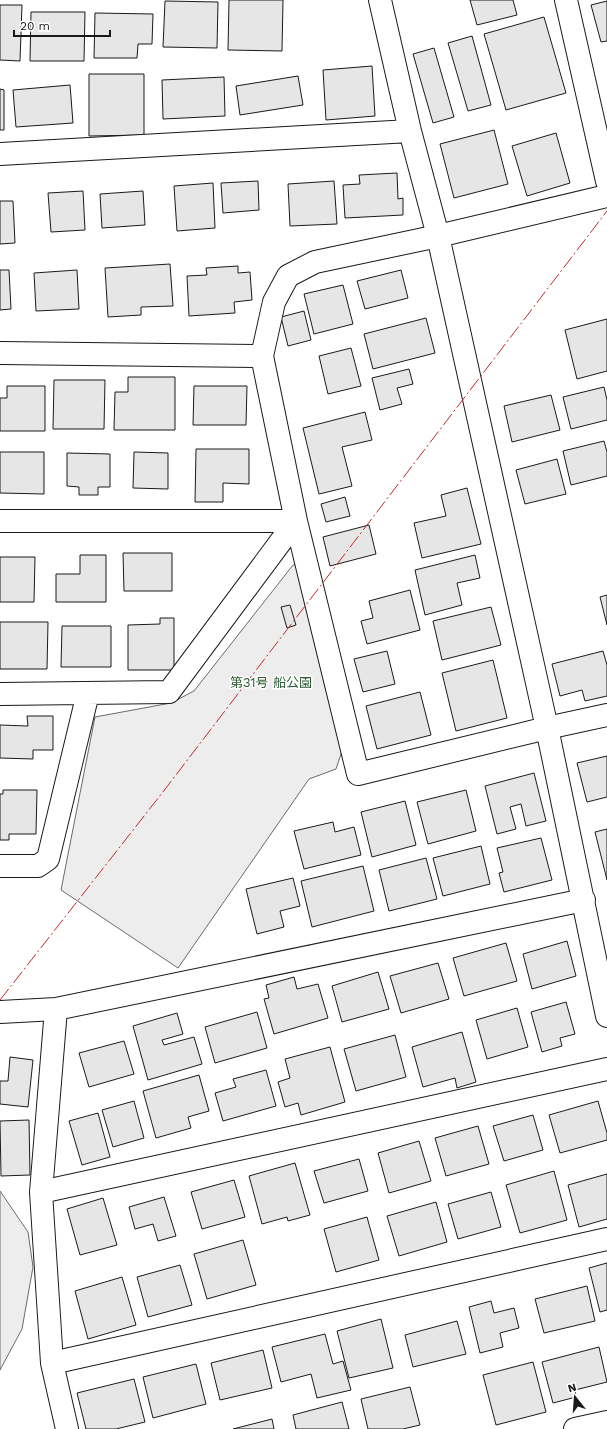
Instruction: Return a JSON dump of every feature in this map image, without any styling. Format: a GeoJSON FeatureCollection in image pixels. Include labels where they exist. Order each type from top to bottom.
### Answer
{"type":"FeatureCollection","features":[{"type":"Feature","properties":{"kind":"street"},"geometry":{"type":"LineString","coordinates":[[380,0],[410,131],[438,236],[584,900],[607,1016]]}},
{"type":"Feature","properties":{"kind":"street"},"geometry":{"type":"LineString","coordinates":[[566,0],[607,181]]}},
{"type":"Feature","properties":{"kind":"street"},"geometry":{"type":"LineString","coordinates":[[0,154],[410,131]]}},
{"type":"Feature","properties":{"kind":"street"},"geometry":{"type":"LineString","coordinates":[[607,196],[438,236],[315,262],[288,276],[274,302],[262,356],[296,521],[358,774],[546,728],[607,715]]}},
{"type":"Feature","properties":{"kind":"street"},"geometry":{"type":"LineString","coordinates":[[0,352],[262,356]]}},
{"type":"Feature","properties":{"kind":"street"},"geometry":{"type":"LineString","coordinates":[[0,521],[296,521]]}},
{"type":"Feature","properties":{"kind":"street"},"geometry":{"type":"LineString","coordinates":[[0,694],[169,692],[296,521]]}},
{"type":"Feature","properties":{"kind":"street"},"geometry":{"type":"LineString","coordinates":[[0,866],[38,866],[48,859],[88,693]]}},
{"type":"Feature","properties":{"kind":"street"},"geometry":{"type":"LineString","coordinates":[[0,1012],[56,1009],[584,900]]}},
{"type":"Feature","properties":{"kind":"street"},"geometry":{"type":"LineString","coordinates":[[56,1009],[41,1192],[52,1363],[67,1429]]}},
{"type":"Feature","properties":{"kind":"street"},"geometry":{"type":"LineString","coordinates":[[41,1192],[607,1069]]}},
{"type":"Feature","properties":{"kind":"street"},"geometry":{"type":"LineString","coordinates":[[52,1363],[607,1239]]}},
{"type":"Feature","properties":{"kind":"street"},"geometry":{"type":"LineString","coordinates":[[575,1429],[607,1422]]}},
{"type":"Feature","properties":{"kind":"shaded area"},"geometry":{"type":"Polygon","coordinates":[[[300,564],[342,751],[336,769],[309,779],[178,968],[61,890],[95,717],[171,703],[194,691],[293,565],[300,564]]]}},
{"type":"Feature","properties":{"kind":"shaded area"},"geometry":{"type":"Polygon","coordinates":[[[0,1191],[28,1232],[33,1267],[22,1329],[0,1370],[0,1191]]]}},
{"type":"Feature","properties":{"kind":"building"},"geometry":{"type":"Polygon","coordinates":[[[229,0],[283,0],[282,51],[228,50],[229,0]]]}},
{"type":"Feature","properties":{"kind":"building"},"geometry":{"type":"Polygon","coordinates":[[[470,0],[513,0],[517,15],[477,25],[470,0]]]}},
{"type":"Feature","properties":{"kind":"building"},"geometry":{"type":"Polygon","coordinates":[[[165,1],[218,2],[217,48],[163,47],[165,1]]]}},
{"type":"Feature","properties":{"kind":"building"},"geometry":{"type":"Polygon","coordinates":[[[607,1],[607,41],[601,42],[591,5],[607,1]]]}},
{"type":"Feature","properties":{"kind":"building"},"geometry":{"type":"Polygon","coordinates":[[[0,5],[22,5],[20,61],[0,60],[0,5]]]}},
{"type":"Feature","properties":{"kind":"building"},"geometry":{"type":"Polygon","coordinates":[[[31,12],[85,12],[84,61],[30,61],[31,12]]]}},
{"type":"Feature","properties":{"kind":"building"},"geometry":{"type":"Polygon","coordinates":[[[95,13],[153,14],[152,44],[138,44],[137,58],[94,58],[95,13]]]}},
{"type":"Feature","properties":{"kind":"building"},"geometry":{"type":"Polygon","coordinates":[[[544,17],[566,93],[506,110],[484,34],[544,17]]]}},
{"type":"Feature","properties":{"kind":"building"},"geometry":{"type":"Polygon","coordinates":[[[472,36],[491,105],[468,111],[448,43],[472,36]]]}},
{"type":"Feature","properties":{"kind":"building"},"geometry":{"type":"Polygon","coordinates":[[[434,48],[454,117],[433,123],[413,54],[434,48]]]}},
{"type":"Feature","properties":{"kind":"building"},"geometry":{"type":"Polygon","coordinates":[[[372,66],[375,116],[326,120],[323,70],[372,66]]]}},
{"type":"Feature","properties":{"kind":"building"},"geometry":{"type":"Polygon","coordinates":[[[89,74],[144,74],[144,135],[89,136],[89,74]]]}},
{"type":"Feature","properties":{"kind":"building"},"geometry":{"type":"Polygon","coordinates":[[[298,76],[303,105],[240,115],[236,86],[298,76]]]}},
{"type":"Feature","properties":{"kind":"building"},"geometry":{"type":"Polygon","coordinates":[[[224,77],[225,116],[163,119],[162,80],[224,77]]]}},
{"type":"Feature","properties":{"kind":"building"},"geometry":{"type":"Polygon","coordinates":[[[70,85],[73,123],[16,127],[13,90],[70,85]]]}},
{"type":"Feature","properties":{"kind":"building"},"geometry":{"type":"Polygon","coordinates":[[[0,89],[4,90],[4,130],[0,130],[0,89]]]}},
{"type":"Feature","properties":{"kind":"building"},"geometry":{"type":"Polygon","coordinates":[[[494,130],[508,184],[454,198],[440,144],[494,130]]]}},
{"type":"Feature","properties":{"kind":"building"},"geometry":{"type":"Polygon","coordinates":[[[556,133],[570,183],[527,196],[512,146],[556,133]]]}},
{"type":"Feature","properties":{"kind":"building"},"geometry":{"type":"Polygon","coordinates":[[[397,173],[398,199],[403,198],[403,215],[345,218],[343,185],[360,184],[359,175],[397,173]]]}},
{"type":"Feature","properties":{"kind":"building"},"geometry":{"type":"Polygon","coordinates":[[[258,181],[259,210],[223,213],[221,183],[258,181]]]}},
{"type":"Feature","properties":{"kind":"building"},"geometry":{"type":"Polygon","coordinates":[[[334,181],[337,224],[290,226],[288,184],[334,181]]]}},
{"type":"Feature","properties":{"kind":"building"},"geometry":{"type":"Polygon","coordinates":[[[213,183],[215,228],[177,231],[174,186],[213,183]]]}},
{"type":"Feature","properties":{"kind":"building"},"geometry":{"type":"Polygon","coordinates":[[[83,191],[85,230],[51,232],[48,193],[83,191]]]}},
{"type":"Feature","properties":{"kind":"building"},"geometry":{"type":"Polygon","coordinates":[[[143,191],[145,225],[102,228],[100,194],[143,191]]]}},
{"type":"Feature","properties":{"kind":"building"},"geometry":{"type":"Polygon","coordinates":[[[0,201],[13,201],[15,243],[0,244],[0,201]]]}},
{"type":"Feature","properties":{"kind":"building"},"geometry":{"type":"Polygon","coordinates":[[[170,264],[173,306],[141,307],[141,315],[108,317],[105,268],[170,264]]]}},
{"type":"Feature","properties":{"kind":"building"},"geometry":{"type":"Polygon","coordinates":[[[238,266],[238,273],[250,272],[252,300],[234,302],[235,313],[189,316],[187,276],[207,275],[206,268],[238,266]]]}},
{"type":"Feature","properties":{"kind":"building"},"geometry":{"type":"Polygon","coordinates":[[[0,270],[9,270],[11,309],[0,310],[0,270]]]}},
{"type":"Feature","properties":{"kind":"building"},"geometry":{"type":"Polygon","coordinates":[[[77,270],[79,309],[36,311],[34,273],[77,270]]]}},
{"type":"Feature","properties":{"kind":"building"},"geometry":{"type":"Polygon","coordinates":[[[401,270],[408,298],[365,309],[357,281],[401,270]]]}},
{"type":"Feature","properties":{"kind":"building"},"geometry":{"type":"Polygon","coordinates":[[[343,285],[353,324],[314,334],[304,294],[343,285]]]}},
{"type":"Feature","properties":{"kind":"building"},"geometry":{"type":"Polygon","coordinates":[[[304,311],[311,340],[288,346],[281,317],[304,311]]]}},
{"type":"Feature","properties":{"kind":"building"},"geometry":{"type":"Polygon","coordinates":[[[426,318],[435,353],[373,369],[364,334],[426,318]]]}},
{"type":"Feature","properties":{"kind":"building"},"geometry":{"type":"Polygon","coordinates":[[[607,319],[607,371],[577,379],[565,330],[607,319]]]}},
{"type":"Feature","properties":{"kind":"building"},"geometry":{"type":"Polygon","coordinates":[[[351,348],[361,386],[328,394],[319,356],[351,348]]]}},
{"type":"Feature","properties":{"kind":"building"},"geometry":{"type":"Polygon","coordinates":[[[409,369],[413,384],[397,388],[402,404],[380,410],[372,378],[409,369]]]}},
{"type":"Feature","properties":{"kind":"building"},"geometry":{"type":"Polygon","coordinates":[[[128,377],[175,377],[175,430],[114,430],[115,392],[128,392],[128,377]]]}},
{"type":"Feature","properties":{"kind":"building"},"geometry":{"type":"Polygon","coordinates":[[[54,380],[105,380],[104,429],[53,429],[54,380]]]}},
{"type":"Feature","properties":{"kind":"building"},"geometry":{"type":"Polygon","coordinates":[[[7,386],[45,386],[45,431],[0,431],[0,398],[7,398],[7,386]]]}},
{"type":"Feature","properties":{"kind":"building"},"geometry":{"type":"Polygon","coordinates":[[[194,386],[247,386],[246,425],[193,425],[194,386]]]}},
{"type":"Feature","properties":{"kind":"building"},"geometry":{"type":"Polygon","coordinates":[[[604,387],[607,400],[607,420],[571,429],[563,397],[604,387]]]}},
{"type":"Feature","properties":{"kind":"building"},"geometry":{"type":"Polygon","coordinates":[[[551,395],[560,430],[512,442],[504,406],[551,395]]]}},
{"type":"Feature","properties":{"kind":"building"},"geometry":{"type":"Polygon","coordinates":[[[365,412],[372,440],[342,447],[352,486],[319,494],[303,428],[365,412]]]}},
{"type":"Feature","properties":{"kind":"building"},"geometry":{"type":"Polygon","coordinates":[[[604,441],[607,452],[607,476],[571,485],[563,451],[604,441]]]}},
{"type":"Feature","properties":{"kind":"building"},"geometry":{"type":"Polygon","coordinates":[[[196,449],[249,449],[249,484],[223,483],[223,502],[195,502],[196,449]]]}},
{"type":"Feature","properties":{"kind":"building"},"geometry":{"type":"Polygon","coordinates":[[[0,452],[44,452],[44,494],[0,493],[0,452]]]}},
{"type":"Feature","properties":{"kind":"building"},"geometry":{"type":"Polygon","coordinates":[[[134,452],[168,453],[168,489],[133,488],[134,452]]]}},
{"type":"Feature","properties":{"kind":"building"},"geometry":{"type":"Polygon","coordinates":[[[67,453],[110,454],[110,487],[98,487],[98,495],[79,495],[79,487],[67,486],[67,453]]]}},
{"type":"Feature","properties":{"kind":"building"},"geometry":{"type":"Polygon","coordinates":[[[557,459],[566,494],[525,504],[516,470],[557,459]]]}},
{"type":"Feature","properties":{"kind":"building"},"geometry":{"type":"Polygon","coordinates":[[[467,488],[481,544],[422,558],[414,523],[446,516],[441,495],[467,488]]]}},
{"type":"Feature","properties":{"kind":"building"},"geometry":{"type":"Polygon","coordinates":[[[345,497],[350,516],[326,522],[321,504],[345,497]]]}},
{"type":"Feature","properties":{"kind":"building"},"geometry":{"type":"Polygon","coordinates":[[[369,525],[376,554],[330,566],[323,537],[369,525]]]}},
{"type":"Feature","properties":{"kind":"building"},"geometry":{"type":"Polygon","coordinates":[[[123,553],[172,553],[172,591],[124,591],[123,553]]]}},
{"type":"Feature","properties":{"kind":"building"},"geometry":{"type":"Polygon","coordinates":[[[80,555],[106,555],[106,602],[56,602],[56,574],[80,574],[80,555]]]}},
{"type":"Feature","properties":{"kind":"building"},"geometry":{"type":"Polygon","coordinates":[[[475,555],[480,578],[457,583],[462,605],[425,615],[415,570],[475,555]]]}},
{"type":"Feature","properties":{"kind":"building"},"geometry":{"type":"Polygon","coordinates":[[[0,557],[35,557],[34,602],[0,602],[0,557]]]}},
{"type":"Feature","properties":{"kind":"building"},"geometry":{"type":"Polygon","coordinates":[[[410,590],[420,630],[367,644],[361,621],[373,618],[369,601],[410,590]]]}},
{"type":"Feature","properties":{"kind":"building"},"geometry":{"type":"Polygon","coordinates":[[[607,595],[607,625],[600,597],[607,595]]]}},
{"type":"Feature","properties":{"kind":"building"},"geometry":{"type":"Polygon","coordinates":[[[290,605],[296,625],[287,628],[281,607],[290,605]]]}},
{"type":"Feature","properties":{"kind":"building"},"geometry":{"type":"Polygon","coordinates":[[[491,607],[501,645],[442,660],[433,621],[491,607]]]}},
{"type":"Feature","properties":{"kind":"building"},"geometry":{"type":"Polygon","coordinates":[[[160,618],[174,618],[174,670],[128,670],[128,625],[160,624],[160,618]]]}},
{"type":"Feature","properties":{"kind":"building"},"geometry":{"type":"Polygon","coordinates":[[[0,622],[48,622],[47,669],[0,669],[0,622]]]}},
{"type":"Feature","properties":{"kind":"building"},"geometry":{"type":"Polygon","coordinates":[[[62,626],[111,626],[111,667],[61,667],[62,626]]]}},
{"type":"Feature","properties":{"kind":"building"},"geometry":{"type":"Polygon","coordinates":[[[387,651],[395,684],[363,692],[354,659],[387,651]]]}},
{"type":"Feature","properties":{"kind":"building"},"geometry":{"type":"Polygon","coordinates":[[[603,651],[607,665],[607,696],[585,701],[582,690],[560,696],[552,664],[603,651]]]}},
{"type":"Feature","properties":{"kind":"building"},"geometry":{"type":"Polygon","coordinates":[[[493,660],[507,718],[456,731],[442,673],[493,660]]]}},
{"type":"Feature","properties":{"kind":"building"},"geometry":{"type":"Polygon","coordinates":[[[420,692],[431,735],[377,749],[366,706],[420,692]]]}},
{"type":"Feature","properties":{"kind":"building"},"geometry":{"type":"Polygon","coordinates":[[[27,716],[53,716],[53,750],[33,750],[33,759],[0,758],[0,725],[28,726],[27,716]]]}},
{"type":"Feature","properties":{"kind":"building"},"geometry":{"type":"Polygon","coordinates":[[[607,756],[607,797],[587,802],[577,763],[607,756]]]}},
{"type":"Feature","properties":{"kind":"building"},"geometry":{"type":"Polygon","coordinates":[[[534,773],[546,821],[526,826],[521,804],[510,807],[516,829],[497,834],[485,786],[534,773]]]}},
{"type":"Feature","properties":{"kind":"building"},"geometry":{"type":"Polygon","coordinates":[[[3,790],[37,790],[36,834],[9,834],[9,840],[0,840],[0,794],[3,794],[3,790]]]}},
{"type":"Feature","properties":{"kind":"building"},"geometry":{"type":"Polygon","coordinates":[[[466,790],[476,831],[428,844],[417,802],[466,790]]]}},
{"type":"Feature","properties":{"kind":"building"},"geometry":{"type":"Polygon","coordinates":[[[405,801],[416,845],[372,857],[361,812],[405,801]]]}},
{"type":"Feature","properties":{"kind":"building"},"geometry":{"type":"Polygon","coordinates":[[[333,822],[335,832],[354,827],[361,855],[304,869],[294,831],[333,822]]]}},
{"type":"Feature","properties":{"kind":"building"},"geometry":{"type":"Polygon","coordinates":[[[607,829],[607,880],[595,832],[607,829]]]}},
{"type":"Feature","properties":{"kind":"building"},"geometry":{"type":"Polygon","coordinates":[[[541,838],[552,880],[504,892],[499,873],[503,872],[497,848],[541,838]]]}},
{"type":"Feature","properties":{"kind":"building"},"geometry":{"type":"Polygon","coordinates":[[[481,846],[490,884],[443,896],[433,858],[481,846]]]}},
{"type":"Feature","properties":{"kind":"building"},"geometry":{"type":"Polygon","coordinates":[[[426,858],[437,899],[389,911],[379,870],[426,858]]]}},
{"type":"Feature","properties":{"kind":"building"},"geometry":{"type":"Polygon","coordinates":[[[363,866],[374,911],[312,927],[301,881],[363,866]]]}},
{"type":"Feature","properties":{"kind":"building"},"geometry":{"type":"Polygon","coordinates":[[[293,878],[300,906],[280,911],[284,927],[257,934],[246,889],[293,878]]]}},
{"type":"Feature","properties":{"kind":"building"},"geometry":{"type":"Polygon","coordinates":[[[567,941],[576,976],[532,989],[523,954],[567,941]]]}},
{"type":"Feature","properties":{"kind":"building"},"geometry":{"type":"Polygon","coordinates":[[[506,943],[517,981],[464,996],[453,958],[506,943]]]}},
{"type":"Feature","properties":{"kind":"building"},"geometry":{"type":"Polygon","coordinates":[[[438,963],[449,999],[401,1013],[390,976],[438,963]]]}},
{"type":"Feature","properties":{"kind":"building"},"geometry":{"type":"Polygon","coordinates":[[[378,972],[389,1009],[342,1022],[332,986],[378,972]]]}},
{"type":"Feature","properties":{"kind":"building"},"geometry":{"type":"Polygon","coordinates":[[[294,977],[297,989],[318,984],[328,1018],[274,1034],[264,999],[269,998],[266,985],[294,977]]]}},
{"type":"Feature","properties":{"kind":"building"},"geometry":{"type":"Polygon","coordinates":[[[566,1002],[575,1034],[560,1038],[562,1046],[542,1052],[531,1012],[566,1002]]]}},
{"type":"Feature","properties":{"kind":"building"},"geometry":{"type":"Polygon","coordinates":[[[517,1008],[528,1047],[487,1059],[476,1020],[517,1008]]]}},
{"type":"Feature","properties":{"kind":"building"},"geometry":{"type":"Polygon","coordinates":[[[257,1012],[267,1048],[215,1063],[205,1027],[257,1012]]]}},
{"type":"Feature","properties":{"kind":"building"},"geometry":{"type":"Polygon","coordinates":[[[177,1013],[183,1034],[162,1040],[164,1045],[194,1037],[202,1064],[148,1080],[133,1026],[177,1013]]]}},
{"type":"Feature","properties":{"kind":"building"},"geometry":{"type":"Polygon","coordinates":[[[462,1032],[476,1082],[457,1088],[455,1078],[423,1087],[412,1047],[462,1032]]]}},
{"type":"Feature","properties":{"kind":"building"},"geometry":{"type":"Polygon","coordinates":[[[395,1035],[406,1077],[356,1091],[344,1049],[395,1035]]]}},
{"type":"Feature","properties":{"kind":"building"},"geometry":{"type":"Polygon","coordinates":[[[124,1041],[134,1074],[89,1087],[79,1053],[124,1041]]]}},
{"type":"Feature","properties":{"kind":"building"},"geometry":{"type":"Polygon","coordinates":[[[330,1047],[345,1102],[301,1115],[298,1103],[285,1107],[278,1082],[290,1078],[285,1059],[330,1047]]]}},
{"type":"Feature","properties":{"kind":"building"},"geometry":{"type":"Polygon","coordinates":[[[10,1057],[33,1060],[28,1107],[0,1104],[0,1081],[8,1081],[10,1057]]]}},
{"type":"Feature","properties":{"kind":"building"},"geometry":{"type":"Polygon","coordinates":[[[266,1070],[276,1106],[223,1121],[215,1093],[236,1087],[233,1079],[266,1070]]]}},
{"type":"Feature","properties":{"kind":"building"},"geometry":{"type":"Polygon","coordinates":[[[199,1075],[209,1111],[188,1117],[191,1128],[156,1138],[143,1091],[199,1075]]]}},
{"type":"Feature","properties":{"kind":"building"},"geometry":{"type":"Polygon","coordinates":[[[134,1101],[144,1138],[113,1147],[102,1110],[134,1101]]]}},
{"type":"Feature","properties":{"kind":"building"},"geometry":{"type":"Polygon","coordinates":[[[598,1101],[607,1133],[607,1140],[560,1153],[549,1115],[598,1101]]]}},
{"type":"Feature","properties":{"kind":"building"},"geometry":{"type":"Polygon","coordinates":[[[98,1113],[110,1157],[82,1165],[69,1121],[98,1113]]]}},
{"type":"Feature","properties":{"kind":"building"},"geometry":{"type":"Polygon","coordinates":[[[533,1115],[543,1150],[504,1161],[493,1126],[533,1115]]]}},
{"type":"Feature","properties":{"kind":"building"},"geometry":{"type":"Polygon","coordinates":[[[29,1120],[30,1175],[1,1176],[0,1121],[29,1120]]]}},
{"type":"Feature","properties":{"kind":"building"},"geometry":{"type":"Polygon","coordinates":[[[478,1126],[489,1164],[446,1176],[435,1138],[478,1126]]]}},
{"type":"Feature","properties":{"kind":"building"},"geometry":{"type":"Polygon","coordinates":[[[419,1141],[431,1181],[389,1193],[378,1153],[419,1141]]]}},
{"type":"Feature","properties":{"kind":"building"},"geometry":{"type":"Polygon","coordinates":[[[359,1159],[368,1191],[324,1203],[314,1171],[359,1159]]]}},
{"type":"Feature","properties":{"kind":"building"},"geometry":{"type":"Polygon","coordinates":[[[295,1163],[310,1215],[288,1221],[287,1217],[262,1224],[249,1176],[295,1163]]]}},
{"type":"Feature","properties":{"kind":"building"},"geometry":{"type":"Polygon","coordinates":[[[554,1171],[567,1220],[520,1233],[506,1185],[554,1171]]]}},
{"type":"Feature","properties":{"kind":"building"},"geometry":{"type":"Polygon","coordinates":[[[607,1174],[607,1219],[579,1227],[568,1185],[607,1174]]]}},
{"type":"Feature","properties":{"kind":"building"},"geometry":{"type":"Polygon","coordinates":[[[234,1180],[245,1217],[202,1229],[191,1192],[234,1180]]]}},
{"type":"Feature","properties":{"kind":"building"},"geometry":{"type":"Polygon","coordinates":[[[491,1192],[501,1227],[458,1239],[448,1204],[491,1192]]]}},
{"type":"Feature","properties":{"kind":"building"},"geometry":{"type":"Polygon","coordinates":[[[164,1197],[176,1236],[158,1241],[153,1224],[135,1229],[129,1207],[164,1197]]]}},
{"type":"Feature","properties":{"kind":"building"},"geometry":{"type":"Polygon","coordinates":[[[103,1198],[117,1245],[80,1255],[67,1209],[103,1198]]]}},
{"type":"Feature","properties":{"kind":"building"},"geometry":{"type":"Polygon","coordinates":[[[436,1202],[447,1242],[399,1256],[387,1216],[436,1202]]]}},
{"type":"Feature","properties":{"kind":"building"},"geometry":{"type":"Polygon","coordinates":[[[367,1217],[379,1260],[336,1272],[324,1229],[367,1217]]]}},
{"type":"Feature","properties":{"kind":"building"},"geometry":{"type":"Polygon","coordinates":[[[243,1240],[256,1285],[207,1299],[194,1254],[243,1240]]]}},
{"type":"Feature","properties":{"kind":"building"},"geometry":{"type":"Polygon","coordinates":[[[607,1263],[607,1310],[600,1312],[589,1268],[607,1263]]]}},
{"type":"Feature","properties":{"kind":"building"},"geometry":{"type":"Polygon","coordinates":[[[180,1265],[192,1305],[148,1317],[137,1277],[180,1265]]]}},
{"type":"Feature","properties":{"kind":"building"},"geometry":{"type":"Polygon","coordinates":[[[122,1277],[136,1325],[88,1339],[75,1291],[122,1277]]]}},
{"type":"Feature","properties":{"kind":"building"},"geometry":{"type":"Polygon","coordinates":[[[587,1286],[595,1321],[544,1333],[535,1299],[587,1286]]]}},
{"type":"Feature","properties":{"kind":"building"},"geometry":{"type":"Polygon","coordinates":[[[491,1301],[494,1313],[514,1308],[519,1328],[500,1333],[503,1347],[480,1353],[469,1307],[491,1301]]]}},
{"type":"Feature","properties":{"kind":"building"},"geometry":{"type":"Polygon","coordinates":[[[381,1319],[393,1368],[349,1378],[337,1331],[381,1319]]]}},
{"type":"Feature","properties":{"kind":"building"},"geometry":{"type":"Polygon","coordinates":[[[457,1321],[466,1354],[413,1367],[405,1335],[457,1321]]]}},
{"type":"Feature","properties":{"kind":"building"},"geometry":{"type":"Polygon","coordinates":[[[325,1334],[333,1364],[343,1361],[351,1390],[317,1398],[311,1374],[281,1382],[272,1347],[325,1334]]]}},
{"type":"Feature","properties":{"kind":"building"},"geometry":{"type":"Polygon","coordinates":[[[599,1347],[607,1382],[575,1390],[576,1397],[553,1403],[542,1362],[599,1347]]]}},
{"type":"Feature","properties":{"kind":"building"},"geometry":{"type":"Polygon","coordinates":[[[263,1350],[272,1388],[220,1400],[211,1363],[263,1350]]]}},
{"type":"Feature","properties":{"kind":"building"},"geometry":{"type":"Polygon","coordinates":[[[533,1362],[546,1412],[496,1425],[483,1375],[533,1362]]]}},
{"type":"Feature","properties":{"kind":"building"},"geometry":{"type":"Polygon","coordinates":[[[196,1364],[206,1404],[153,1418],[143,1377],[196,1364]]]}},
{"type":"Feature","properties":{"kind":"building"},"geometry":{"type":"Polygon","coordinates":[[[134,1379],[145,1422],[116,1429],[86,1429],[77,1393],[134,1379]]]}},
{"type":"Feature","properties":{"kind":"building"},"geometry":{"type":"Polygon","coordinates":[[[410,1387],[420,1425],[403,1429],[368,1429],[361,1399],[410,1387]]]}},
{"type":"Feature","properties":{"kind":"building"},"geometry":{"type":"Polygon","coordinates":[[[342,1402],[349,1429],[296,1429],[293,1415],[342,1402]]]}},
{"type":"Feature","properties":{"kind":"building"},"geometry":{"type":"Polygon","coordinates":[[[272,1419],[274,1429],[233,1429],[272,1419]]]}},
{"type":"Feature","properties":{"kind":"power"},"geometry":{"type":"LineString","coordinates":[[0,1000],[166,788],[607,211]]}},
{"type":"Feature","properties":{"kind":"park label","name":"第31号 船公園"},"geometry":{"type":"Point","coordinates":[271,682]}}]}
